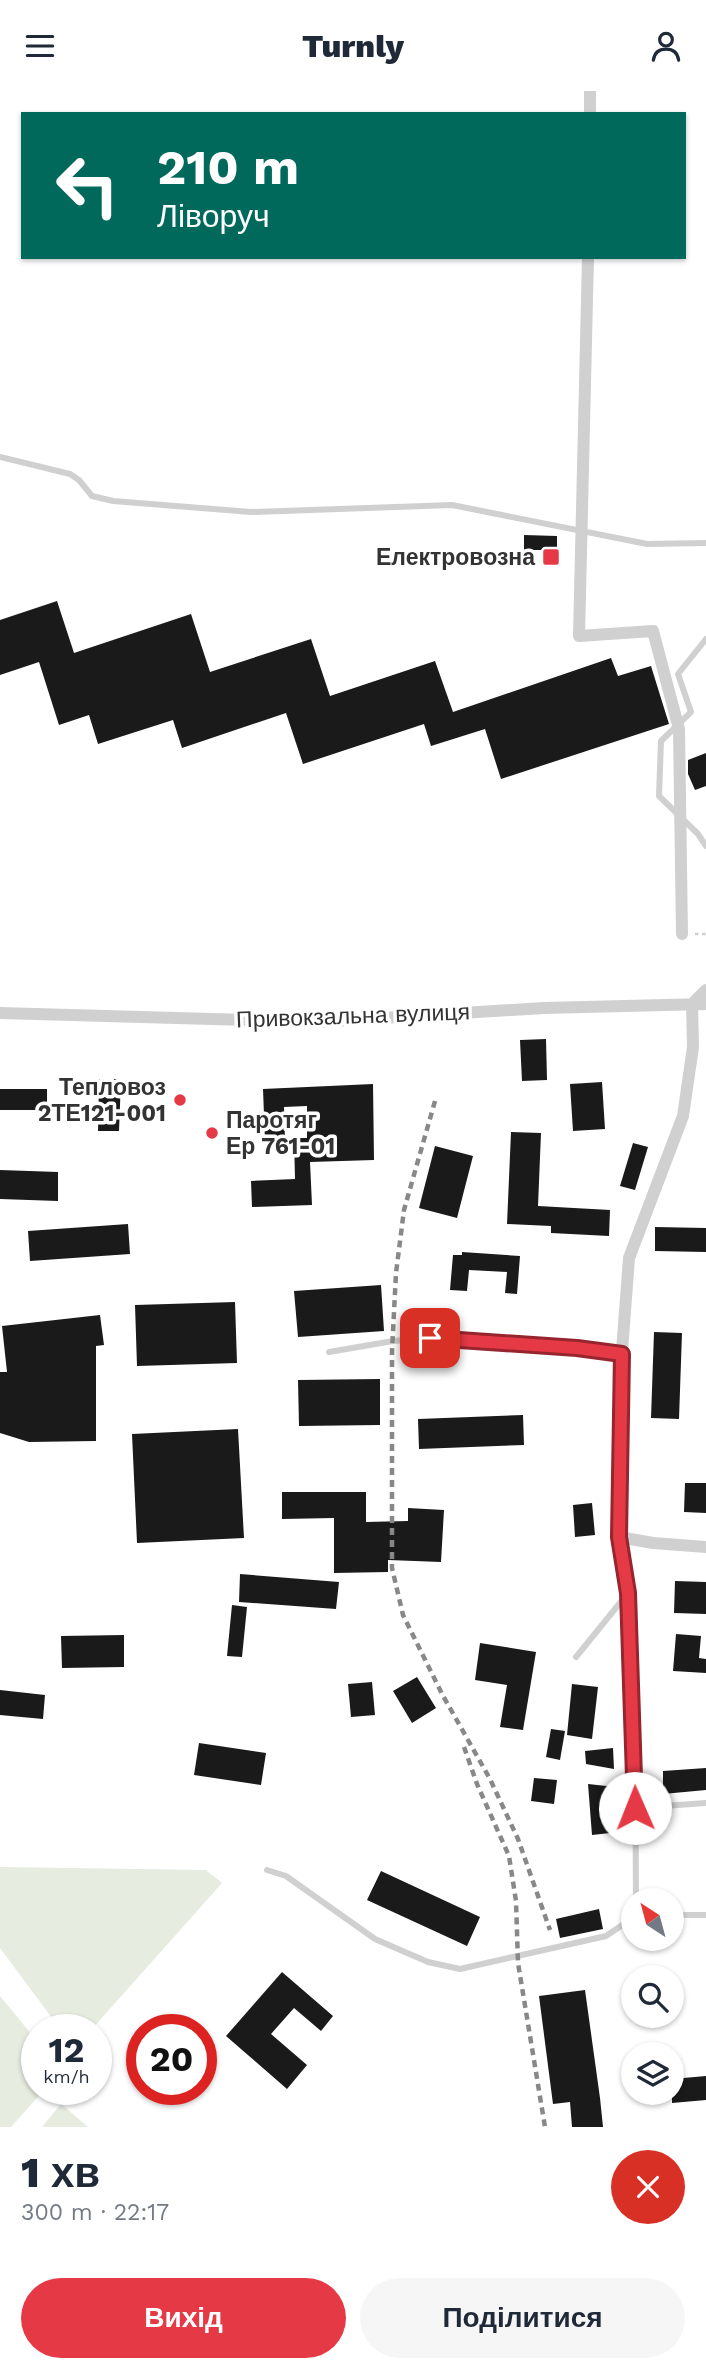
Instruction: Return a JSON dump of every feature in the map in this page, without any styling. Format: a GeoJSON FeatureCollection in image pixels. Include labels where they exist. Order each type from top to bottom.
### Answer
{"type":"FeatureCollection","features":[{"type":"Feature","properties":{"kind":"street"},"geometry":{"type":"LineString","coordinates":[[590,91],[590,112]]}},
{"type":"Feature","properties":{"kind":"street"},"geometry":{"type":"LineString","coordinates":[[587,259],[579,636],[653,631],[679,729],[682,934]]}},
{"type":"Feature","properties":{"kind":"street"},"geometry":{"type":"LineString","coordinates":[[706,990],[692,1004],[692,1047],[683,1116],[629,1258],[622,1354],[619,1537],[706,1547]]}},
{"type":"Feature","properties":{"kind":"street","name":"Привокзальна вулиця"},"geometry":{"type":"LineString","coordinates":[[0,1013],[318,1022],[544,1008],[706,1004]]}},
{"type":"Feature","properties":{"kind":"lane"},"geometry":{"type":"LineString","coordinates":[[0,457],[70,474],[92,496],[113,501],[251,512],[452,505],[647,544],[706,543]]}},
{"type":"Feature","properties":{"kind":"lane"},"geometry":{"type":"LineString","coordinates":[[706,639],[677,674],[691,712],[661,741],[659,796],[698,834],[706,846]]}},
{"type":"Feature","properties":{"kind":"lane"},"geometry":{"type":"LineString","coordinates":[[329,1352],[393,1341],[430,1338],[577,1348],[622,1354]]}},
{"type":"Feature","properties":{"kind":"lane"},"geometry":{"type":"LineString","coordinates":[[619,1537],[628,1593],[636,1888]]}},
{"type":"Feature","properties":{"kind":"lane"},"geometry":{"type":"LineString","coordinates":[[576,1657],[628,1593]]}},
{"type":"Feature","properties":{"kind":"lane"},"geometry":{"type":"LineString","coordinates":[[635,1808],[706,1803]]}},
{"type":"Feature","properties":{"kind":"lane"},"geometry":{"type":"LineString","coordinates":[[267,1870],[286,1876],[375,1939],[428,1962],[460,1969],[606,1936],[621,1926]]}},
{"type":"Feature","properties":{"kind":"lane"},"geometry":{"type":"LineString","coordinates":[[684,1915],[706,1915]]}},
{"type":"Feature","properties":{"kind":"shaded area"},"geometry":{"type":"Polygon","coordinates":[[[0,1867],[206,1870],[222,1883],[105,2014],[49,2014],[0,1948],[0,1867]]]}},
{"type":"Feature","properties":{"kind":"shaded area"},"geometry":{"type":"Polygon","coordinates":[[[0,1996],[21,2022],[21,2105],[31,2105],[11,2127],[0,2127],[0,1996]]]}},
{"type":"Feature","properties":{"kind":"shaded area"},"geometry":{"type":"Polygon","coordinates":[[[62,2105],[88,2127],[42,2127],[62,2105]]]}},
{"type":"Feature","properties":{"kind":"building"},"geometry":{"type":"Polygon","coordinates":[[[524,535],[557,536],[557,550],[524,550],[524,535]]]}},
{"type":"Feature","properties":{"kind":"building"},"geometry":{"type":"Polygon","coordinates":[[[57,601],[74,653],[191,614],[210,672],[311,639],[330,696],[435,661],[453,712],[611,658],[618,676],[651,666],[669,724],[501,779],[485,729],[431,746],[424,724],[303,764],[286,713],[182,748],[173,720],[98,744],[89,715],[59,725],[39,662],[0,675],[0,620],[57,601]]]}},
{"type":"Feature","properties":{"kind":"building"},"geometry":{"type":"Polygon","coordinates":[[[706,753],[706,786],[695,790],[688,774],[688,760],[706,753]]]}},
{"type":"Feature","properties":{"kind":"building"},"geometry":{"type":"Polygon","coordinates":[[[546,1039],[547,1080],[522,1081],[520,1040],[546,1039]]]}},
{"type":"Feature","properties":{"kind":"building"},"geometry":{"type":"Polygon","coordinates":[[[99,1079],[121,1079],[119,1131],[98,1131],[99,1079]]]}},
{"type":"Feature","properties":{"kind":"building"},"geometry":{"type":"Polygon","coordinates":[[[602,1082],[605,1129],[573,1131],[570,1084],[602,1082]]]}},
{"type":"Feature","properties":{"kind":"building"},"geometry":{"type":"Polygon","coordinates":[[[373,1084],[374,1160],[310,1162],[312,1205],[252,1207],[251,1181],[295,1179],[294,1138],[307,1138],[307,1106],[284,1107],[285,1140],[265,1141],[263,1089],[373,1084]]]}},
{"type":"Feature","properties":{"kind":"building"},"geometry":{"type":"Polygon","coordinates":[[[0,1089],[47,1089],[47,1110],[0,1110],[0,1089]]]}},
{"type":"Feature","properties":{"kind":"building"},"geometry":{"type":"Polygon","coordinates":[[[511,1132],[541,1133],[538,1206],[610,1210],[609,1236],[551,1233],[551,1226],[507,1224],[511,1132]]]}},
{"type":"Feature","properties":{"kind":"building"},"geometry":{"type":"Polygon","coordinates":[[[633,1143],[648,1147],[635,1190],[620,1186],[633,1143]]]}},
{"type":"Feature","properties":{"kind":"building"},"geometry":{"type":"Polygon","coordinates":[[[435,1146],[473,1156],[457,1218],[419,1208],[435,1146]]]}},
{"type":"Feature","properties":{"kind":"building"},"geometry":{"type":"Polygon","coordinates":[[[0,1170],[58,1172],[58,1201],[0,1199],[0,1170]]]}},
{"type":"Feature","properties":{"kind":"building"},"geometry":{"type":"Polygon","coordinates":[[[128,1224],[130,1254],[30,1261],[28,1231],[128,1224]]]}},
{"type":"Feature","properties":{"kind":"building"},"geometry":{"type":"Polygon","coordinates":[[[655,1227],[706,1228],[706,1252],[655,1251],[655,1227]]]}},
{"type":"Feature","properties":{"kind":"building"},"geometry":{"type":"Polygon","coordinates":[[[462,1252],[520,1256],[517,1294],[505,1293],[507,1272],[469,1270],[467,1291],[450,1290],[453,1255],[462,1255],[462,1252]]]}},
{"type":"Feature","properties":{"kind":"building"},"geometry":{"type":"Polygon","coordinates":[[[381,1285],[384,1331],[298,1337],[294,1291],[381,1285]]]}},
{"type":"Feature","properties":{"kind":"building"},"geometry":{"type":"Polygon","coordinates":[[[235,1302],[237,1363],[137,1366],[135,1305],[235,1302]]]}},
{"type":"Feature","properties":{"kind":"building"},"geometry":{"type":"Polygon","coordinates":[[[100,1315],[104,1345],[96,1346],[96,1441],[29,1442],[0,1433],[0,1372],[7,1372],[2,1326],[100,1315]]]}},
{"type":"Feature","properties":{"kind":"building"},"geometry":{"type":"Polygon","coordinates":[[[654,1332],[682,1333],[679,1419],[651,1418],[654,1332]]]}},
{"type":"Feature","properties":{"kind":"building"},"geometry":{"type":"Polygon","coordinates":[[[380,1379],[380,1425],[299,1426],[298,1380],[380,1379]]]}},
{"type":"Feature","properties":{"kind":"building"},"geometry":{"type":"Polygon","coordinates":[[[523,1415],[524,1445],[419,1449],[418,1419],[523,1415]]]}},
{"type":"Feature","properties":{"kind":"building"},"geometry":{"type":"Polygon","coordinates":[[[238,1429],[244,1538],[137,1543],[132,1434],[238,1429]]]}},
{"type":"Feature","properties":{"kind":"building"},"geometry":{"type":"Polygon","coordinates":[[[685,1483],[706,1483],[706,1513],[684,1512],[685,1483]]]}},
{"type":"Feature","properties":{"kind":"building"},"geometry":{"type":"Polygon","coordinates":[[[282,1492],[366,1492],[366,1522],[408,1521],[408,1508],[444,1510],[441,1562],[388,1560],[388,1572],[334,1573],[334,1518],[282,1519],[282,1492]]]}},
{"type":"Feature","properties":{"kind":"building"},"geometry":{"type":"Polygon","coordinates":[[[592,1503],[595,1535],[575,1537],[573,1505],[592,1503]]]}},
{"type":"Feature","properties":{"kind":"building"},"geometry":{"type":"Polygon","coordinates":[[[240,1574],[339,1582],[336,1609],[239,1602],[240,1574]]]}},
{"type":"Feature","properties":{"kind":"building"},"geometry":{"type":"Polygon","coordinates":[[[675,1581],[706,1582],[706,1614],[674,1613],[675,1581]]]}},
{"type":"Feature","properties":{"kind":"building"},"geometry":{"type":"Polygon","coordinates":[[[232,1605],[247,1607],[242,1657],[227,1656],[232,1605]]]}},
{"type":"Feature","properties":{"kind":"building"},"geometry":{"type":"Polygon","coordinates":[[[676,1634],[701,1636],[699,1658],[706,1659],[706,1673],[673,1671],[676,1634]]]}},
{"type":"Feature","properties":{"kind":"building"},"geometry":{"type":"Polygon","coordinates":[[[124,1635],[124,1667],[62,1668],[61,1636],[124,1635]]]}},
{"type":"Feature","properties":{"kind":"building"},"geometry":{"type":"Polygon","coordinates":[[[480,1643],[536,1652],[523,1730],[500,1727],[507,1685],[475,1680],[480,1643]]]}},
{"type":"Feature","properties":{"kind":"building"},"geometry":{"type":"Polygon","coordinates":[[[417,1677],[436,1708],[412,1723],[393,1691],[417,1677]]]}},
{"type":"Feature","properties":{"kind":"building"},"geometry":{"type":"Polygon","coordinates":[[[372,1682],[375,1715],[351,1717],[348,1684],[372,1682]]]}},
{"type":"Feature","properties":{"kind":"building"},"geometry":{"type":"Polygon","coordinates":[[[572,1684],[598,1687],[592,1739],[567,1735],[572,1684]]]}},
{"type":"Feature","properties":{"kind":"building"},"geometry":{"type":"Polygon","coordinates":[[[0,1690],[45,1695],[43,1719],[0,1715],[0,1690]]]}},
{"type":"Feature","properties":{"kind":"building"},"geometry":{"type":"Polygon","coordinates":[[[551,1729],[565,1731],[560,1760],[546,1757],[551,1729]]]}},
{"type":"Feature","properties":{"kind":"building"},"geometry":{"type":"Polygon","coordinates":[[[199,1743],[266,1753],[261,1785],[194,1775],[199,1743]]]}},
{"type":"Feature","properties":{"kind":"building"},"geometry":{"type":"Polygon","coordinates":[[[613,1748],[614,1769],[586,1764],[585,1751],[613,1748]]]}},
{"type":"Feature","properties":{"kind":"building"},"geometry":{"type":"Polygon","coordinates":[[[706,1768],[706,1790],[663,1794],[663,1771],[706,1768]]]}},
{"type":"Feature","properties":{"kind":"building"},"geometry":{"type":"Polygon","coordinates":[[[534,1778],[557,1780],[554,1804],[531,1801],[534,1778]]]}},
{"type":"Feature","properties":{"kind":"building"},"geometry":{"type":"Polygon","coordinates":[[[588,1784],[616,1787],[619,1832],[592,1835],[588,1784]]]}},
{"type":"Feature","properties":{"kind":"building"},"geometry":{"type":"Polygon","coordinates":[[[381,1871],[480,1917],[467,1946],[367,1900],[381,1871]]]}},
{"type":"Feature","properties":{"kind":"building"},"geometry":{"type":"Polygon","coordinates":[[[599,1909],[603,1929],[560,1938],[556,1919],[599,1909]]]}},
{"type":"Feature","properties":{"kind":"building"},"geometry":{"type":"Polygon","coordinates":[[[282,1972],[333,2016],[321,2031],[294,2008],[271,2034],[307,2065],[287,2089],[226,2036],[282,1972]]]}},
{"type":"Feature","properties":{"kind":"building"},"geometry":{"type":"Polygon","coordinates":[[[585,1990],[603,2127],[572,2127],[570,2102],[553,2104],[539,1996],[585,1990]]]}},
{"type":"Feature","properties":{"kind":"building"},"geometry":{"type":"Polygon","coordinates":[[[706,2076],[706,2100],[684,2102],[684,2078],[706,2076]]]}},
{"type":"Feature","properties":{"kind":"railway"},"geometry":{"type":"LineString","coordinates":[[435,1101],[404,1210],[396,1273],[392,1351],[392,1568],[403,1615],[442,1694],[490,1779],[518,1839],[550,1930]]}},
{"type":"Feature","properties":{"kind":"railway"},"geometry":{"type":"LineString","coordinates":[[464,1747],[477,1784],[509,1856],[516,1901],[518,1963],[545,2127]]}},
{"type":"Feature","properties":{"kind":"place","name":"Електровозна"},"geometry":{"type":"Point","coordinates":[551,557]}},
{"type":"Feature","properties":{"kind":"place","name":"Тепловоз 2ТЕ121-001"},"geometry":{"type":"Point","coordinates":[180,1100]}},
{"type":"Feature","properties":{"kind":"place","name":"Паротяг Ер 761-01"},"geometry":{"type":"Point","coordinates":[212,1133]}},
{"type":"Feature","properties":{"kind":"route"},"geometry":{"type":"LineString","coordinates":[[430,1338],[577,1348],[622,1354],[619,1537],[628,1593],[635,1808]]}}]}
